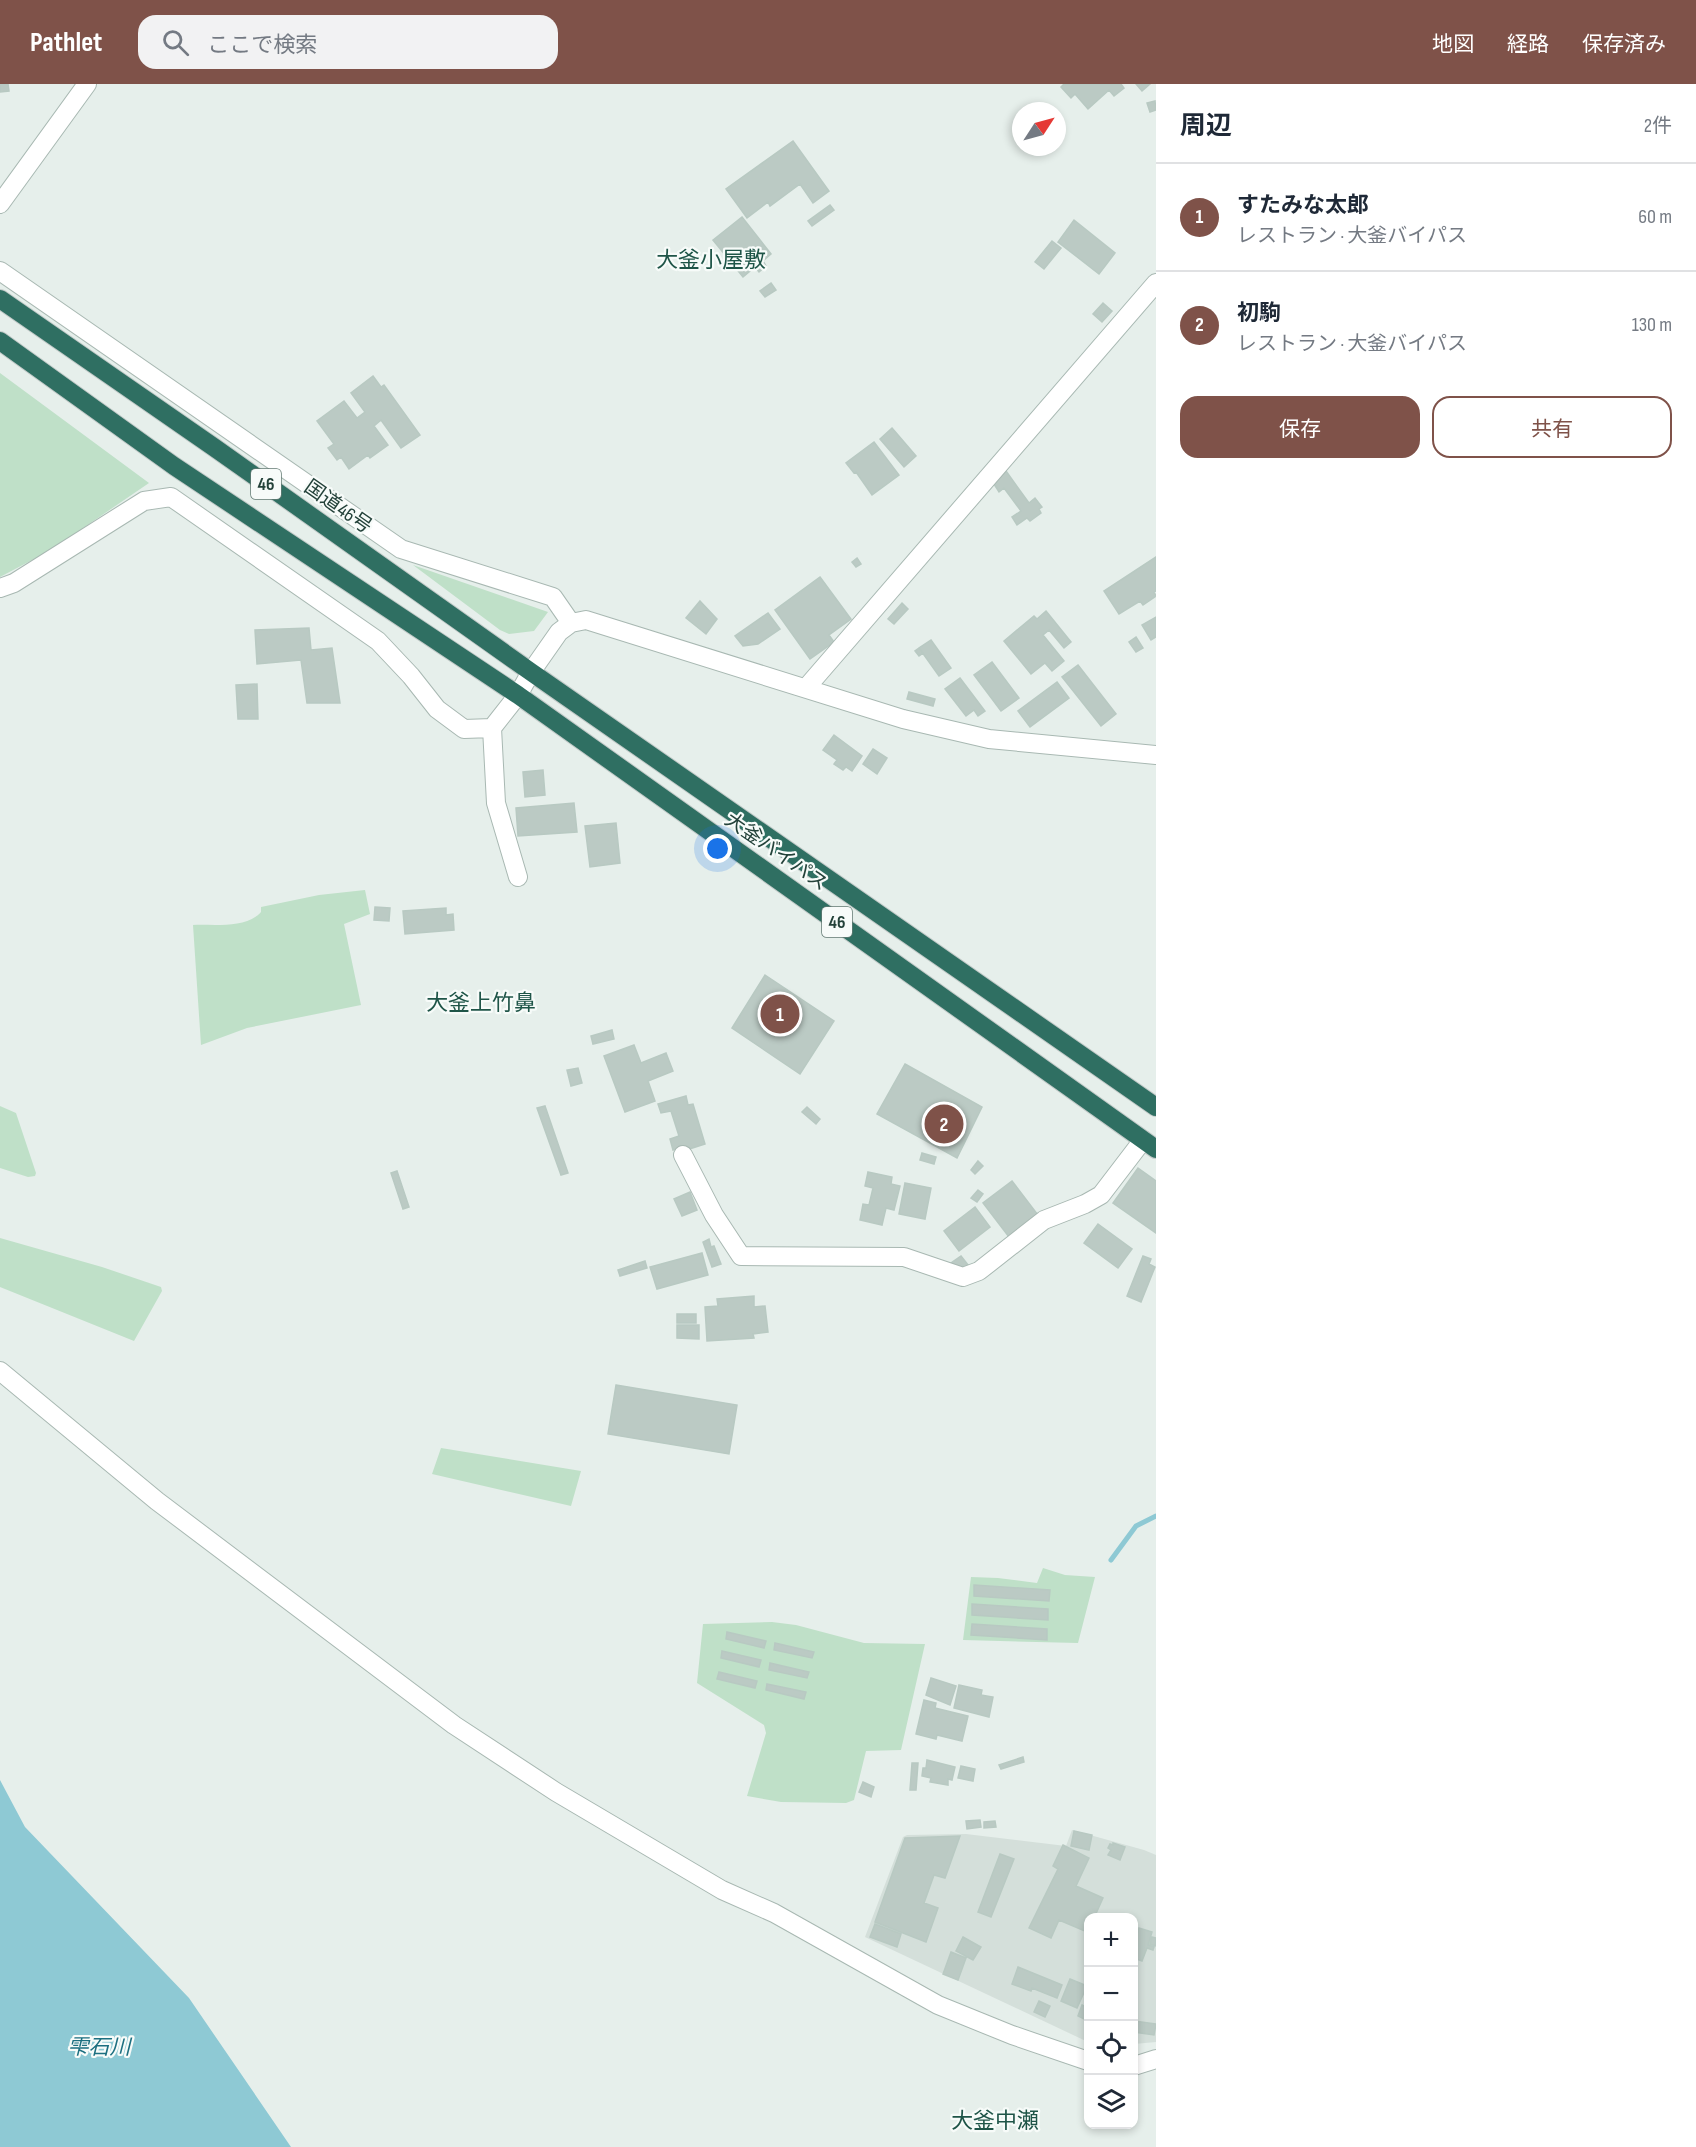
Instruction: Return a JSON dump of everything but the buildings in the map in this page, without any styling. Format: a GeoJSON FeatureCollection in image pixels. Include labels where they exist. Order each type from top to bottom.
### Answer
{"type":"FeatureCollection","features":[{"type":"Feature","properties":{"kind":"highway","name":"国道46号"},"geometry":{"type":"LineString","coordinates":[[0,298],[531,672]]}},
{"type":"Feature","properties":{"kind":"highway","name":"46"},"geometry":{"type":"LineString","coordinates":[[0,341],[174,466],[518,695]]}},
{"type":"Feature","properties":{"kind":"highway","name":"大釜バイパス"},"geometry":{"type":"LineString","coordinates":[[531,672],[1156,1107]]}},
{"type":"Feature","properties":{"kind":"highway","name":"大釜バイパス"},"geometry":{"type":"LineString","coordinates":[[518,695],[1149,1144]]}},
{"type":"Feature","properties":{"kind":"street"},"geometry":{"type":"LineString","coordinates":[[3,192],[87,84]]}},
{"type":"Feature","properties":{"kind":"street"},"geometry":{"type":"LineString","coordinates":[[0,271],[401,549],[553,597],[571,622]]}},
{"type":"Feature","properties":{"kind":"street"},"geometry":{"type":"LineString","coordinates":[[806,688],[1156,283]]}},
{"type":"Feature","properties":{"kind":"street"},"geometry":{"type":"LineString","coordinates":[[0,588],[14,583],[144,501],[171,497],[378,641],[411,676],[437,709],[464,729],[492,728]]}},
{"type":"Feature","properties":{"kind":"street"},"geometry":{"type":"LineString","coordinates":[[518,877],[496,802],[492,728],[518,695],[559,632],[571,622],[586,620],[903,719],[989,739],[1156,755]]}},
{"type":"Feature","properties":{"kind":"street"},"geometry":{"type":"LineString","coordinates":[[683,1155],[714,1215],[741,1256],[904,1257],[963,1277],[979,1271],[1044,1220],[1101,1196],[1149,1144]]}},
{"type":"Feature","properties":{"kind":"street"},"geometry":{"type":"LineString","coordinates":[[0,1371],[157,1501],[454,1725],[556,1792],[722,1890],[774,1913],[938,2005],[1012,2035],[1084,2059]]}},
{"type":"Feature","properties":{"kind":"street"},"geometry":{"type":"LineString","coordinates":[[1138,2066],[1156,2059]]}},
{"type":"Feature","properties":{"kind":"street"},"geometry":{"type":"LineString","coordinates":[[1138,2068],[1156,2070]]}},
{"type":"Feature","properties":{"kind":"shaded area"},"geometry":{"type":"Polygon","coordinates":[[[1072,1830],[1156,1855],[1156,2042],[1138,2044],[1138,1913],[1084,1913],[1084,2040],[865,1937],[903,1837],[907,1835],[966,1834],[1066,1846],[1072,1830]]]}},
{"type":"Feature","properties":{"kind":"green space"},"geometry":{"type":"Polygon","coordinates":[[[0,373],[149,483],[51,550],[0,577],[0,373]]]}},
{"type":"Feature","properties":{"kind":"green space"},"geometry":{"type":"Polygon","coordinates":[[[413,565],[548,612],[534,631],[509,634],[500,630],[413,565]]]}},
{"type":"Feature","properties":{"kind":"green space"},"geometry":{"type":"Polygon","coordinates":[[[365,890],[370,914],[344,924],[361,1005],[247,1028],[201,1045],[193,925],[238,923],[255,917],[261,912],[261,907],[319,895],[365,890]]]}},
{"type":"Feature","properties":{"kind":"green space"},"geometry":{"type":"Polygon","coordinates":[[[0,1106],[16,1113],[36,1173],[35,1176],[28,1177],[0,1168],[0,1106]]]}},
{"type":"Feature","properties":{"kind":"green space"},"geometry":{"type":"Polygon","coordinates":[[[0,1238],[102,1267],[161,1287],[162,1291],[134,1341],[0,1287],[0,1238]]]}},
{"type":"Feature","properties":{"kind":"green space"},"geometry":{"type":"Polygon","coordinates":[[[441,1448],[581,1471],[571,1506],[432,1474],[441,1448]]]}},
{"type":"Feature","properties":{"kind":"green space"},"geometry":{"type":"Polygon","coordinates":[[[1043,1568],[1065,1575],[1095,1577],[1078,1643],[963,1640],[971,1577],[1037,1583],[1043,1568]]]}},
{"type":"Feature","properties":{"kind":"green space"},"geometry":{"type":"Polygon","coordinates":[[[772,1622],[796,1625],[864,1643],[925,1644],[901,1750],[866,1751],[854,1800],[846,1803],[781,1802],[747,1796],[766,1733],[764,1725],[697,1683],[703,1624],[772,1622]]]}},
{"type":"Feature","properties":{"kind":"water","name":"雫石川"},"geometry":{"type":"Polygon","coordinates":[[[0,1780],[25,1827],[189,1998],[291,2147],[0,2147],[0,1780]]]}},
{"type":"Feature","properties":{"kind":"waterway"},"geometry":{"type":"LineString","coordinates":[[1111,1560],[1136,1526],[1156,1516]]}},
{"type":"Feature","properties":{"kind":"place","name":"すたみな太郎"},"geometry":{"type":"Point","coordinates":[780,1014]}},
{"type":"Feature","properties":{"kind":"place","name":"初駒"},"geometry":{"type":"Point","coordinates":[944,1124]}},
{"type":"Feature","properties":{"kind":"district","name":"大釜小屋敷"},"geometry":{"type":"Point","coordinates":[711,260]}},
{"type":"Feature","properties":{"kind":"district","name":"大釜上竹鼻"},"geometry":{"type":"Point","coordinates":[481,1003]}},
{"type":"Feature","properties":{"kind":"district","name":"大釜中瀬"},"geometry":{"type":"Point","coordinates":[995,2121]}}]}
